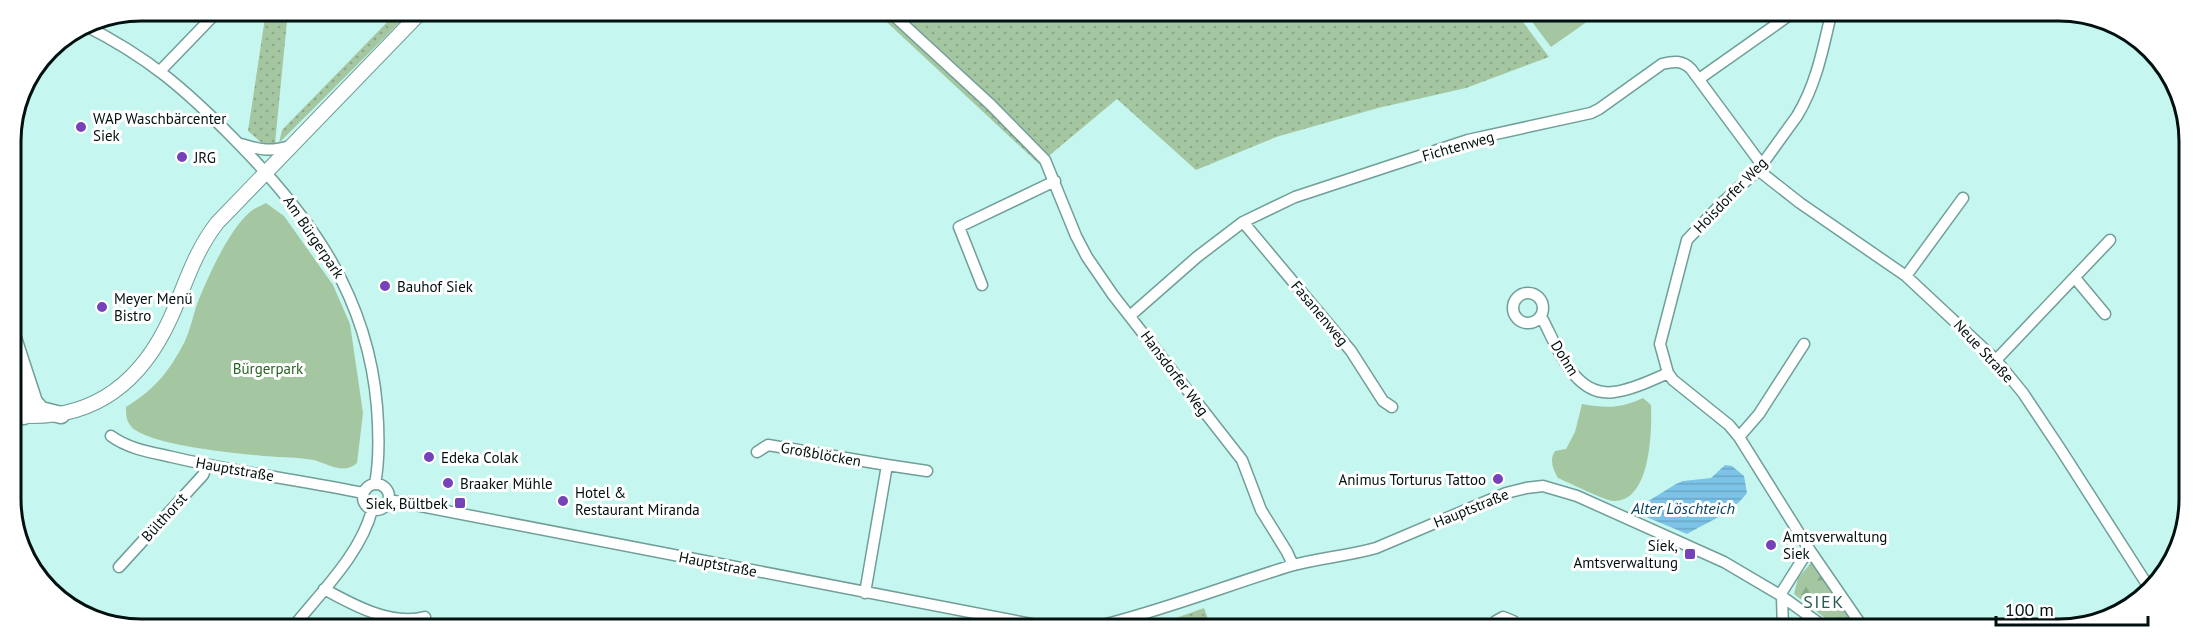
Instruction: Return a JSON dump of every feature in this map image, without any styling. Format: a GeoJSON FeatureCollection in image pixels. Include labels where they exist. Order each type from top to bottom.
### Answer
{"type":"FeatureCollection","features":[{"type":"Feature","properties":{"kind":"highway"},"geometry":{"type":"LineString","coordinates":[[21,365],[29,391],[41,410],[61,415]]}},
{"type":"Feature","properties":{"kind":"highway"},"geometry":{"type":"LineString","coordinates":[[21,412],[29,402],[29,391]]}},
{"type":"Feature","properties":{"kind":"main road"},"geometry":{"type":"LineString","coordinates":[[21,416],[61,415],[96,403],[121,388],[141,368],[159,342],[202,243],[223,216],[412,21]]}},
{"type":"Feature","properties":{"kind":"street"},"geometry":{"type":"LineString","coordinates":[[161,70],[208,21]]}},
{"type":"Feature","properties":{"kind":"street","name":"Hansdorfer Weg"},"geometry":{"type":"LineString","coordinates":[[900,21],[991,105],[1045,160],[1088,257],[1113,295],[1131,315],[1242,460],[1261,510],[1293,565]]}},
{"type":"Feature","properties":{"kind":"street"},"geometry":{"type":"LineString","coordinates":[[1699,79],[1781,21]]}},
{"type":"Feature","properties":{"kind":"street","name":"Hoisdorfer Weg"},"geometry":{"type":"LineString","coordinates":[[1668,373],[1660,344],[1687,240],[1760,168],[1803,106],[1821,59],[1829,21]]}},
{"type":"Feature","properties":{"kind":"street","name":"Am Bürgerpark"},"geometry":{"type":"LineString","coordinates":[[94,30],[161,70],[190,95],[266,171],[297,209],[332,259],[361,322],[369,352],[377,399],[379,449],[375,484]]}},
{"type":"Feature","properties":{"kind":"street","name":"Fichtenweg"},"geometry":{"type":"LineString","coordinates":[[1131,315],[1197,257],[1243,222],[1295,197],[1468,140],[1591,113],[1662,64],[1674,61],[1684,63],[1699,79],[1760,168]]}},
{"type":"Feature","properties":{"kind":"street"},"geometry":{"type":"LineString","coordinates":[[238,142],[263,151],[290,146]]}},
{"type":"Feature","properties":{"kind":"street","name":"Neue Straße"},"geometry":{"type":"LineString","coordinates":[[1760,168],[1800,203],[1906,276],[1996,360],[2023,393],[2145,582]]}},
{"type":"Feature","properties":{"kind":"street"},"geometry":{"type":"LineString","coordinates":[[982,285],[959,227],[1055,181]]}},
{"type":"Feature","properties":{"kind":"street"},"geometry":{"type":"LineString","coordinates":[[1906,276],[1963,198]]}},
{"type":"Feature","properties":{"kind":"street","name":"Fasanenweg"},"geometry":{"type":"LineString","coordinates":[[1243,222],[1350,349],[1383,402],[1392,407]]}},
{"type":"Feature","properties":{"kind":"street"},"geometry":{"type":"LineString","coordinates":[[1996,360],[2110,240]]}},
{"type":"Feature","properties":{"kind":"street"},"geometry":{"type":"LineString","coordinates":[[2075,278],[2105,314]]}},
{"type":"Feature","properties":{"kind":"street","name":"Dohm"},"geometry":{"type":"LineString","coordinates":[[1540,317],[1576,378],[1592,389],[1614,392],[1668,373]]}},
{"type":"Feature","properties":{"kind":"street"},"geometry":{"type":"LineString","coordinates":[[1739,437],[1759,414],[1804,344]]}},
{"type":"Feature","properties":{"kind":"street"},"geometry":{"type":"LineString","coordinates":[[1668,373],[1673,380],[1729,425],[1739,437],[1809,549],[1857,619]]}},
{"type":"Feature","properties":{"kind":"street","name":"Hauptstraße"},"geometry":{"type":"LineString","coordinates":[[111,436],[124,446],[207,465],[363,493]]}},
{"type":"Feature","properties":{"kind":"street","name":"Großblöcken"},"geometry":{"type":"LineString","coordinates":[[757,452],[768,445],[927,471]]}},
{"type":"Feature","properties":{"kind":"street","name":"Bülthorst"},"geometry":{"type":"LineString","coordinates":[[119,567],[203,475],[207,465]]}},
{"type":"Feature","properties":{"kind":"street"},"geometry":{"type":"LineString","coordinates":[[865,592],[887,465]]}},
{"type":"Feature","properties":{"kind":"street"},"geometry":{"type":"LineString","coordinates":[[375,484],[381,485],[387,490],[388,500],[380,509],[372,510],[363,501],[363,493],[367,487],[375,484]]}},
{"type":"Feature","properties":{"kind":"street","name":"Hauptstraße"},"geometry":{"type":"LineString","coordinates":[[1131,619],[1293,565],[1356,554],[1376,548],[1506,493],[1543,486],[1577,496],[1724,562],[1781,596],[1813,619]]}},
{"type":"Feature","properties":{"kind":"street","name":"Hauptstraße"},"geometry":{"type":"LineString","coordinates":[[388,500],[1005,619]]}},
{"type":"Feature","properties":{"kind":"street"},"geometry":{"type":"LineString","coordinates":[[300,619],[358,546],[368,526],[372,510]]}},
{"type":"Feature","properties":{"kind":"street"},"geometry":{"type":"LineString","coordinates":[[1782,619],[1781,596],[1809,549]]}},
{"type":"Feature","properties":{"kind":"street"},"geometry":{"type":"LineString","coordinates":[[324,589],[375,614],[408,619]]}},
{"type":"Feature","properties":{"kind":"street"},"geometry":{"type":"LineString","coordinates":[[416,619],[424,616]]}},
{"type":"Feature","properties":{"kind":"green space"},"geometry":{"type":"Polygon","coordinates":[[[264,21],[287,21],[275,143],[263,144],[248,131],[264,21]]]}},
{"type":"Feature","properties":{"kind":"green space"},"geometry":{"type":"Polygon","coordinates":[[[388,21],[401,21],[279,143],[282,130],[388,21]]]}},
{"type":"Feature","properties":{"kind":"green space"},"geometry":{"type":"Polygon","coordinates":[[[886,21],[1522,21],[1549,57],[1466,88],[1378,108],[1276,137],[1196,170],[1117,99],[1039,164],[886,21]]]}},
{"type":"Feature","properties":{"kind":"green space"},"geometry":{"type":"Polygon","coordinates":[[[1531,21],[1588,21],[1551,47],[1531,21]]]}},
{"type":"Feature","properties":{"kind":"green space","name":"Bürgerpark"},"geometry":{"type":"Polygon","coordinates":[[[266,203],[284,216],[333,285],[350,324],[363,413],[357,463],[347,468],[336,468],[309,459],[245,454],[176,444],[139,432],[130,425],[127,419],[126,407],[153,387],[178,354],[207,281],[234,231],[252,211],[266,203]]]}},
{"type":"Feature","properties":{"kind":"green space"},"geometry":{"type":"Polygon","coordinates":[[[1643,398],[1651,405],[1651,430],[1647,462],[1636,490],[1626,498],[1614,501],[1558,478],[1552,464],[1553,454],[1555,451],[1566,449],[1575,432],[1582,404],[1613,407],[1643,398]]]}},
{"type":"Feature","properties":{"kind":"green space"},"geometry":{"type":"Polygon","coordinates":[[[1811,563],[1814,563],[1850,619],[1826,619],[1794,594],[1798,578],[1811,563]]]}},
{"type":"Feature","properties":{"kind":"green space"},"geometry":{"type":"Polygon","coordinates":[[[1204,608],[1208,619],[1173,619],[1204,608]]]}},
{"type":"Feature","properties":{"kind":"water","name":"Alter Löschteich"},"geometry":{"type":"Polygon","coordinates":[[[1725,465],[1732,466],[1744,476],[1747,493],[1727,512],[1687,534],[1632,511],[1683,481],[1711,478],[1725,465]]]}},
{"type":"Feature","properties":{"kind":"place","name":"WAP Waschbärcenter Siek"},"geometry":{"type":"Point","coordinates":[81,127]}},
{"type":"Feature","properties":{"kind":"place","name":"JRG"},"geometry":{"type":"Point","coordinates":[182,157]}},
{"type":"Feature","properties":{"kind":"place","name":"Bauhof Siek"},"geometry":{"type":"Point","coordinates":[385,286]}},
{"type":"Feature","properties":{"kind":"place","name":"Meyer Menü Bistro"},"geometry":{"type":"Point","coordinates":[102,307]}},
{"type":"Feature","properties":{"kind":"place","name":"Edeka Colak"},"geometry":{"type":"Point","coordinates":[429,457]}},
{"type":"Feature","properties":{"kind":"place","name":"Animus Torturus Tattoo"},"geometry":{"type":"Point","coordinates":[1498,479]}},
{"type":"Feature","properties":{"kind":"place","name":"Braaker Mühle"},"geometry":{"type":"Point","coordinates":[448,483]}},
{"type":"Feature","properties":{"kind":"place","name":"Hotel & Restaurant Miranda"},"geometry":{"type":"Point","coordinates":[563,501]}},
{"type":"Feature","properties":{"kind":"place","name":"Siek, Bültbek"},"geometry":{"type":"Point","coordinates":[460,503]}},
{"type":"Feature","properties":{"kind":"place","name":"Amtsverwaltung Siek"},"geometry":{"type":"Point","coordinates":[1771,545]}},
{"type":"Feature","properties":{"kind":"place","name":"Siek, Amtsverwaltung"},"geometry":{"type":"Point","coordinates":[1690,554]}},
{"type":"Feature","properties":{"kind":"district","name":"SIEK"},"geometry":{"type":"Point","coordinates":[1824,601]}}]}
